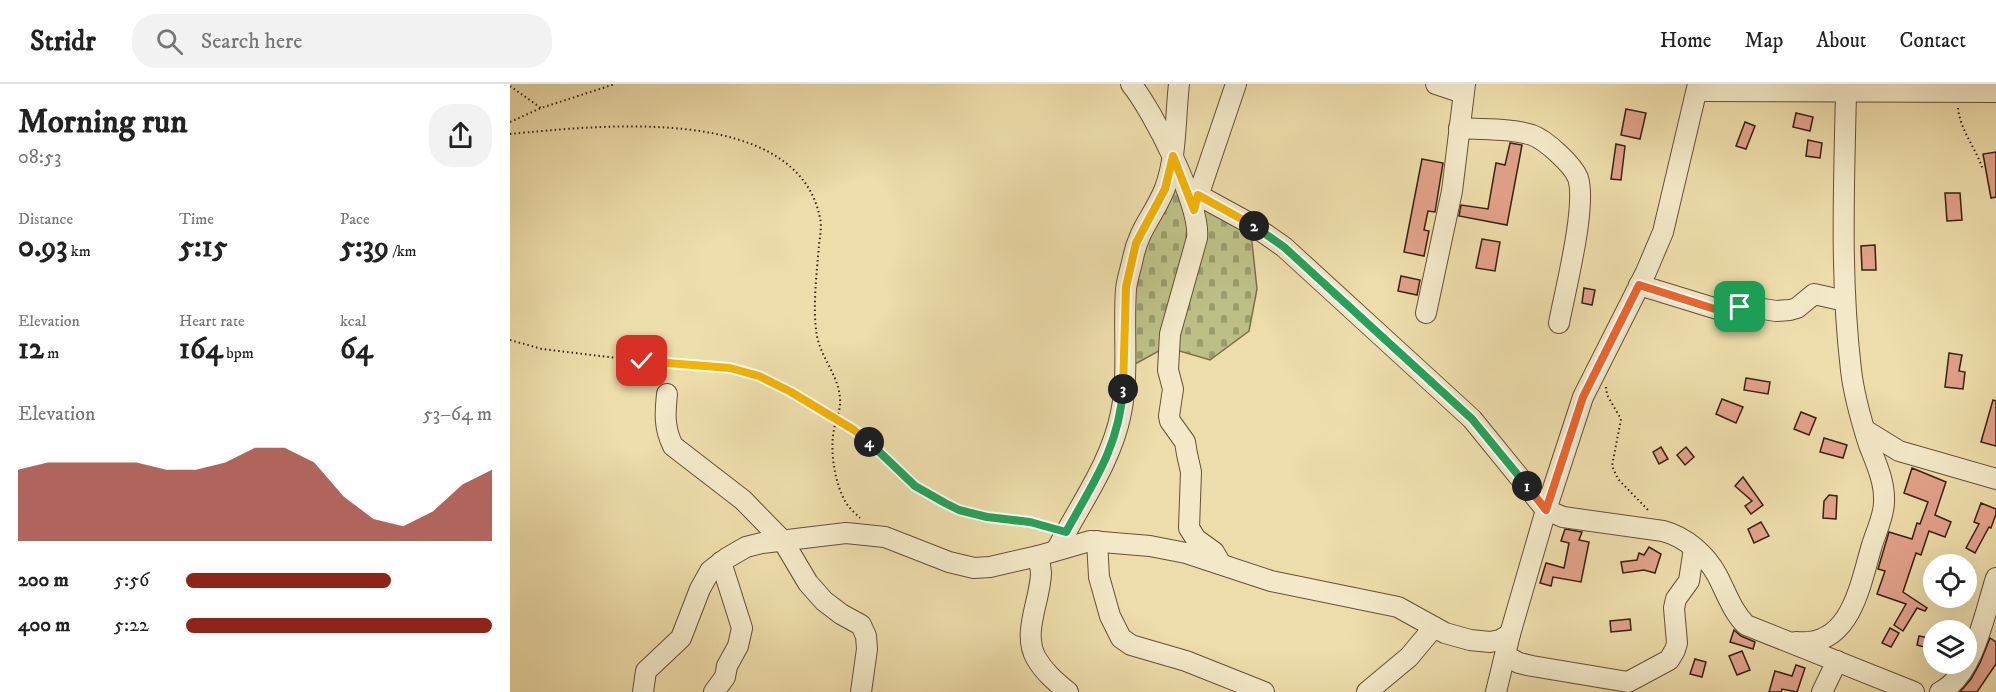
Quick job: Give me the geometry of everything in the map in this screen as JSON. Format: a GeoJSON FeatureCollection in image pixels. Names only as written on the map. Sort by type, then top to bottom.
{"type":"FeatureCollection","features":[{"type":"Feature","properties":{"kind":"street"},"geometry":{"type":"LineString","coordinates":[[1131,84],[1142,98],[1196,203],[1197,238],[1170,334],[1168,370],[1173,388],[1169,416],[1185,442],[1191,472],[1189,528],[1196,539],[1214,552],[1221,564]]}},
{"type":"Feature","properties":{"kind":"street"},"geometry":{"type":"LineString","coordinates":[[643,692],[646,671],[681,638],[700,589],[710,572],[721,562],[746,547],[762,543],[862,533],[885,537],[949,562],[974,568],[990,567],[1038,556],[1062,541],[1106,460],[1117,432],[1122,410],[1126,287],[1136,243],[1165,189],[1173,156],[1179,84]]}},
{"type":"Feature","properties":{"kind":"street"},"geometry":{"type":"LineString","coordinates":[[1196,203],[1236,84]]}},
{"type":"Feature","properties":{"kind":"street"},"geometry":{"type":"LineString","coordinates":[[1426,313],[1452,190],[1464,88],[1436,84]]}},
{"type":"Feature","properties":{"kind":"street"},"geometry":{"type":"LineString","coordinates":[[1496,692],[1510,634],[1546,510],[1583,397],[1663,232],[1698,87],[1846,92],[1996,92]]}},
{"type":"Feature","properties":{"kind":"street"},"geometry":{"type":"LineString","coordinates":[[1785,641],[1813,643],[1823,640],[1838,628],[1854,604],[1884,505],[1883,486],[1856,403],[1851,370],[1842,265],[1846,92]]}},
{"type":"Feature","properties":{"kind":"street"},"geometry":{"type":"LineString","coordinates":[[1459,128],[1533,135],[1548,144],[1575,173],[1579,184],[1579,212],[1559,323]]}},
{"type":"Feature","properties":{"kind":"street"},"geometry":{"type":"LineString","coordinates":[[1196,203],[1251,224],[1284,247],[1472,419],[1546,510],[1563,517],[1663,531],[1677,536],[1694,548],[1711,565],[1741,620],[1758,631],[1914,692]]}},
{"type":"Feature","properties":{"kind":"street"},"geometry":{"type":"LineString","coordinates":[[1639,285],[1727,312],[1744,306],[1776,311],[1790,310],[1797,308],[1814,294],[1845,301]]}},
{"type":"Feature","properties":{"kind":"street"},"geometry":{"type":"LineString","coordinates":[[667,394],[664,420],[673,447],[743,501],[783,541],[808,583],[824,601],[841,615],[861,625],[866,636],[867,649],[861,692]]}},
{"type":"Feature","properties":{"kind":"street"},"geometry":{"type":"LineString","coordinates":[[1865,430],[1899,451],[1996,479]]}},
{"type":"Feature","properties":{"kind":"street"},"geometry":{"type":"LineString","coordinates":[[1062,541],[1097,541],[1150,546],[1186,553],[1271,580],[1398,607],[1445,633],[1481,642],[1500,640],[1510,634]]}},
{"type":"Feature","properties":{"kind":"street"},"geometry":{"type":"LineString","coordinates":[[1097,541],[1099,577],[1110,616],[1121,638],[1131,645],[1186,661],[1264,692]]}},
{"type":"Feature","properties":{"kind":"street"},"geometry":{"type":"LineString","coordinates":[[1506,656],[1519,663],[1637,687],[1669,660],[1675,650],[1677,643],[1674,608],[1676,600],[1689,581],[1694,548]]}},
{"type":"Feature","properties":{"kind":"street"},"geometry":{"type":"LineString","coordinates":[[1038,556],[1041,572],[1031,644],[1035,656],[1048,675],[1068,692]]}},
{"type":"Feature","properties":{"kind":"street"},"geometry":{"type":"LineString","coordinates":[[714,692],[725,677],[727,666],[738,646],[742,628],[721,562]]}},
{"type":"Feature","properties":{"kind":"street"},"geometry":{"type":"LineString","coordinates":[[1940,692],[1950,687],[1961,675],[1974,645],[1996,578]]}},
{"type":"Feature","properties":{"kind":"street"},"geometry":{"type":"LineString","coordinates":[[1367,692],[1409,657],[1434,627]]}},
{"type":"Feature","properties":{"kind":"street"},"geometry":{"type":"LineString","coordinates":[[1822,692],[1837,661]]}},
{"type":"Feature","properties":{"kind":"path"},"geometry":{"type":"LineString","coordinates":[[510,122],[541,108],[615,84]]}},
{"type":"Feature","properties":{"kind":"path"},"geometry":{"type":"LineString","coordinates":[[510,86],[541,108]]}},
{"type":"Feature","properties":{"kind":"path"},"geometry":{"type":"LineString","coordinates":[[1957,93],[1959,119],[1977,153],[1983,170]]}},
{"type":"Feature","properties":{"kind":"path"},"geometry":{"type":"LineString","coordinates":[[510,134],[584,126],[663,127],[709,132],[740,140],[777,157],[802,178],[811,190],[821,220],[816,335],[839,389],[841,402],[833,444],[837,476],[845,501],[864,524]]}},
{"type":"Feature","properties":{"kind":"path"},"geometry":{"type":"LineString","coordinates":[[510,340],[542,349],[642,361],[730,368],[759,376],[791,392],[874,445],[915,486],[945,503],[959,510],[987,517],[1030,522],[1062,541]]}},
{"type":"Feature","properties":{"kind":"path"},"geometry":{"type":"LineString","coordinates":[[1606,386],[1608,395],[1621,419],[1612,466],[1618,479],[1652,514]]}},
{"type":"Feature","properties":{"kind":"green space"},"geometry":{"type":"Polygon","coordinates":[[[1171,182],[1250,224],[1257,289],[1249,331],[1210,360],[1166,347],[1135,364],[1120,298],[1134,225],[1159,185],[1171,182]]]}},
{"type":"Feature","properties":{"kind":"building"},"geometry":{"type":"Polygon","coordinates":[[[1626,109],[1646,113],[1640,139],[1621,135],[1626,109]]]}},
{"type":"Feature","properties":{"kind":"building"},"geometry":{"type":"Polygon","coordinates":[[[1796,113],[1813,117],[1810,131],[1793,127],[1796,113]]]}},
{"type":"Feature","properties":{"kind":"building"},"geometry":{"type":"Polygon","coordinates":[[[1745,122],[1755,126],[1746,149],[1736,146],[1745,122]]]}},
{"type":"Feature","properties":{"kind":"building"},"geometry":{"type":"Polygon","coordinates":[[[1808,140],[1822,143],[1820,158],[1806,156],[1808,140]]]}},
{"type":"Feature","properties":{"kind":"building"},"geometry":{"type":"Polygon","coordinates":[[[1510,143],[1522,145],[1507,225],[1459,216],[1461,205],[1488,209],[1496,163],[1505,165],[1510,143]]]}},
{"type":"Feature","properties":{"kind":"building"},"geometry":{"type":"Polygon","coordinates":[[[1616,144],[1625,146],[1621,180],[1611,179],[1616,144]]]}},
{"type":"Feature","properties":{"kind":"building"},"geometry":{"type":"Polygon","coordinates":[[[1996,152],[1996,197],[1991,198],[1983,154],[1996,152]]]}},
{"type":"Feature","properties":{"kind":"building"},"geometry":{"type":"Polygon","coordinates":[[[1422,159],[1443,163],[1435,212],[1428,211],[1424,230],[1429,231],[1424,256],[1404,252],[1422,159]]]}},
{"type":"Feature","properties":{"kind":"building"},"geometry":{"type":"Polygon","coordinates":[[[1945,193],[1960,193],[1962,220],[1947,221],[1945,193]]]}},
{"type":"Feature","properties":{"kind":"building"},"geometry":{"type":"Polygon","coordinates":[[[1482,239],[1500,242],[1495,271],[1476,268],[1482,239]]]}},
{"type":"Feature","properties":{"kind":"building"},"geometry":{"type":"Polygon","coordinates":[[[1875,245],[1876,270],[1862,270],[1861,246],[1875,245]]]}},
{"type":"Feature","properties":{"kind":"building"},"geometry":{"type":"Polygon","coordinates":[[[1401,276],[1420,280],[1417,295],[1398,291],[1401,276]]]}},
{"type":"Feature","properties":{"kind":"building"},"geometry":{"type":"Polygon","coordinates":[[[1584,288],[1595,290],[1592,305],[1582,303],[1584,288]]]}},
{"type":"Feature","properties":{"kind":"building"},"geometry":{"type":"Polygon","coordinates":[[[1949,353],[1962,355],[1959,371],[1965,372],[1963,389],[1945,387],[1949,353]]]}},
{"type":"Feature","properties":{"kind":"building"},"geometry":{"type":"Polygon","coordinates":[[[1746,378],[1770,382],[1768,394],[1744,390],[1746,378]]]}},
{"type":"Feature","properties":{"kind":"building"},"geometry":{"type":"Polygon","coordinates":[[[1722,399],[1743,407],[1736,423],[1716,414],[1722,399]]]}},
{"type":"Feature","properties":{"kind":"building"},"geometry":{"type":"Polygon","coordinates":[[[1993,400],[1996,401],[1996,446],[1981,442],[1993,400]]]}},
{"type":"Feature","properties":{"kind":"building"},"geometry":{"type":"Polygon","coordinates":[[[1801,412],[1816,418],[1809,435],[1794,429],[1801,412]]]}},
{"type":"Feature","properties":{"kind":"building"},"geometry":{"type":"Polygon","coordinates":[[[1824,438],[1847,445],[1843,458],[1820,452],[1824,438]]]}},
{"type":"Feature","properties":{"kind":"building"},"geometry":{"type":"Polygon","coordinates":[[[1661,447],[1668,459],[1659,464],[1653,452],[1661,447]]]}},
{"type":"Feature","properties":{"kind":"building"},"geometry":{"type":"Polygon","coordinates":[[[1686,447],[1694,457],[1685,465],[1677,455],[1686,447]]]}},
{"type":"Feature","properties":{"kind":"building"},"geometry":{"type":"Polygon","coordinates":[[[1912,468],[1946,482],[1935,515],[1951,522],[1945,537],[1929,531],[1921,555],[1916,553],[1903,592],[1923,605],[1923,608],[1927,608],[1925,611],[1917,608],[1903,631],[1894,625],[1906,604],[1877,594],[1885,571],[1878,569],[1889,532],[1912,539],[1928,502],[1904,493],[1912,468]]]}},
{"type":"Feature","properties":{"kind":"building"},"geometry":{"type":"Polygon","coordinates":[[[1743,477],[1763,505],[1751,514],[1745,506],[1752,501],[1735,486],[1743,477]]]}},
{"type":"Feature","properties":{"kind":"building"},"geometry":{"type":"Polygon","coordinates":[[[1829,495],[1837,496],[1836,519],[1823,518],[1824,501],[1829,495]]]}},
{"type":"Feature","properties":{"kind":"building"},"geometry":{"type":"Polygon","coordinates":[[[1981,503],[1996,509],[1996,514],[1991,528],[1989,527],[1975,553],[1966,548],[1979,524],[1974,522],[1981,503]]]}},
{"type":"Feature","properties":{"kind":"building"},"geometry":{"type":"Polygon","coordinates":[[[1761,522],[1769,536],[1754,543],[1748,529],[1761,522]]]}},
{"type":"Feature","properties":{"kind":"building"},"geometry":{"type":"Polygon","coordinates":[[[1565,529],[1582,532],[1579,540],[1589,542],[1581,582],[1553,577],[1551,586],[1540,583],[1546,563],[1564,568],[1569,543],[1561,541],[1565,529]]]}},
{"type":"Feature","properties":{"kind":"building"},"geometry":{"type":"Polygon","coordinates":[[[1649,547],[1661,554],[1655,573],[1644,570],[1623,573],[1621,562],[1637,560],[1639,553],[1644,555],[1649,547]]]}},
{"type":"Feature","properties":{"kind":"building"},"geometry":{"type":"Polygon","coordinates":[[[1630,619],[1631,630],[1611,632],[1610,621],[1630,619]]]}},
{"type":"Feature","properties":{"kind":"building"},"geometry":{"type":"Polygon","coordinates":[[[1890,628],[1899,633],[1891,647],[1882,643],[1890,628]]]}},
{"type":"Feature","properties":{"kind":"building"},"geometry":{"type":"Polygon","coordinates":[[[1734,630],[1755,642],[1753,649],[1730,642],[1734,630]]]}},
{"type":"Feature","properties":{"kind":"building"},"geometry":{"type":"Polygon","coordinates":[[[1919,636],[1923,637],[1923,647],[1917,645],[1919,636]]]}},
{"type":"Feature","properties":{"kind":"building"},"geometry":{"type":"Polygon","coordinates":[[[1990,638],[1996,642],[1996,664],[1977,692],[1960,692],[1974,674],[1977,674],[1990,638]]]}},
{"type":"Feature","properties":{"kind":"building"},"geometry":{"type":"Polygon","coordinates":[[[1742,651],[1750,670],[1737,675],[1729,656],[1742,651]]]}},
{"type":"Feature","properties":{"kind":"building"},"geometry":{"type":"Polygon","coordinates":[[[1695,659],[1706,662],[1702,677],[1690,674],[1695,659]]]}},
{"type":"Feature","properties":{"kind":"building"},"geometry":{"type":"Polygon","coordinates":[[[1796,665],[1805,668],[1797,692],[1782,689],[1781,692],[1769,692],[1775,671],[1792,676],[1796,665]]]}},
{"type":"Feature","properties":{"kind":"route"},"geometry":{"type":"LineString","coordinates":[[642,361],[730,368],[759,376],[791,392],[854,430],[874,445],[915,486],[945,503],[959,510],[987,517],[1046,525],[1066,532],[1098,476],[1117,432],[1122,410],[1126,287],[1136,243],[1165,189],[1173,156],[1194,210],[1198,195],[1251,224],[1284,247],[1472,419],[1546,510],[1583,397],[1639,285],[1721,311],[1727,312],[1740,307]]}}]}
